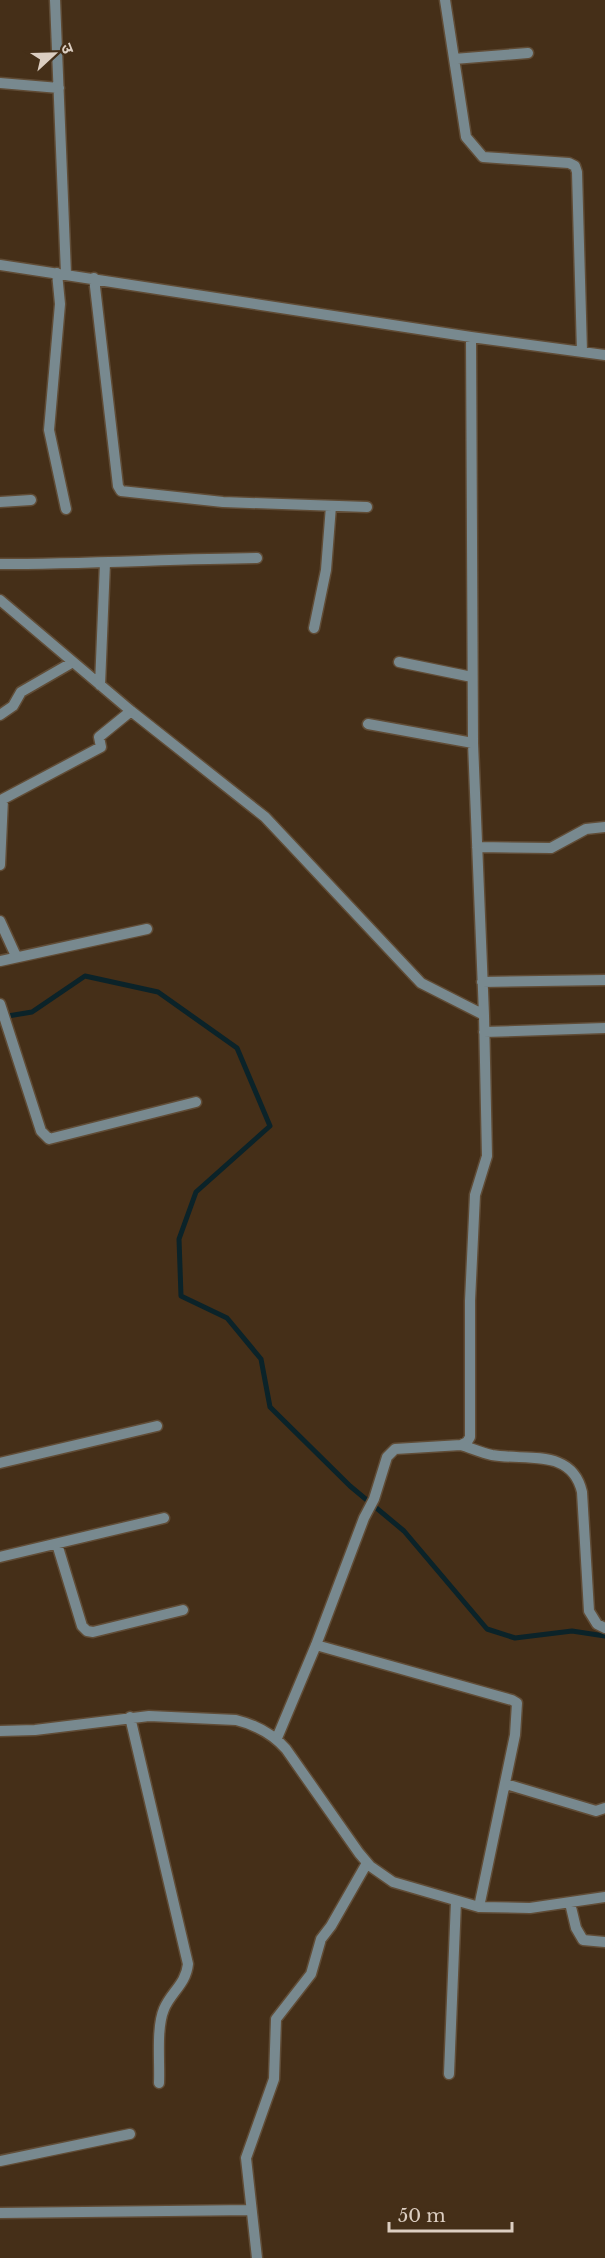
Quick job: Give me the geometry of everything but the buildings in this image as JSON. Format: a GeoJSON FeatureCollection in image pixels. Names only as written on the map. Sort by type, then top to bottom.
{"type":"FeatureCollection","features":[{"type":"Feature","properties":{"kind":"street"},"geometry":{"type":"LineString","coordinates":[[56,0],[62,273],[49,430],[66,509]]}},
{"type":"Feature","properties":{"kind":"street"},"geometry":{"type":"LineString","coordinates":[[445,0],[466,137],[483,157],[569,163],[575,166],[582,352]]}},
{"type":"Feature","properties":{"kind":"street"},"geometry":{"type":"LineString","coordinates":[[454,59],[528,52]]}},
{"type":"Feature","properties":{"kind":"street"},"geometry":{"type":"LineString","coordinates":[[0,83],[59,88]]}},
{"type":"Feature","properties":{"kind":"street"},"geometry":{"type":"LineString","coordinates":[[0,265],[471,337],[605,355]]}},
{"type":"Feature","properties":{"kind":"street"},"geometry":{"type":"LineString","coordinates":[[94,278],[118,486],[121,491],[224,502],[367,507]]}},
{"type":"Feature","properties":{"kind":"street"},"geometry":{"type":"LineString","coordinates":[[461,1445],[470,1437],[470,1301],[475,1195],[486,1156],[484,1015],[472,743],[471,337]]}},
{"type":"Feature","properties":{"kind":"street"},"geometry":{"type":"LineString","coordinates":[[0,502],[31,500]]}},
{"type":"Feature","properties":{"kind":"street"},"geometry":{"type":"LineString","coordinates":[[314,628],[326,570],[331,506]]}},
{"type":"Feature","properties":{"kind":"street"},"geometry":{"type":"LineString","coordinates":[[0,564],[257,558]]}},
{"type":"Feature","properties":{"kind":"street"},"geometry":{"type":"LineString","coordinates":[[100,685],[105,563]]}},
{"type":"Feature","properties":{"kind":"street"},"geometry":{"type":"LineString","coordinates":[[0,600],[131,711],[265,817],[421,983],[484,1015]]}},
{"type":"Feature","properties":{"kind":"street"},"geometry":{"type":"LineString","coordinates":[[0,715],[13,706],[21,692],[73,662]]}},
{"type":"Feature","properties":{"kind":"street"},"geometry":{"type":"LineString","coordinates":[[399,662],[472,676]]}},
{"type":"Feature","properties":{"kind":"street"},"geometry":{"type":"LineString","coordinates":[[0,865],[3,799],[100,747],[99,736],[131,711]]}},
{"type":"Feature","properties":{"kind":"street"},"geometry":{"type":"LineString","coordinates":[[368,724],[472,743]]}},
{"type":"Feature","properties":{"kind":"street"},"geometry":{"type":"LineString","coordinates":[[477,847],[550,848],[586,829],[605,826]]}},
{"type":"Feature","properties":{"kind":"street"},"geometry":{"type":"LineString","coordinates":[[0,921],[16,956]]}},
{"type":"Feature","properties":{"kind":"street"},"geometry":{"type":"LineString","coordinates":[[0,961],[147,929]]}},
{"type":"Feature","properties":{"kind":"street"},"geometry":{"type":"LineString","coordinates":[[482,982],[605,980]]}},
{"type":"Feature","properties":{"kind":"street"},"geometry":{"type":"LineString","coordinates":[[1,1007],[41,1131],[50,1139],[196,1102]]}},
{"type":"Feature","properties":{"kind":"street"},"geometry":{"type":"LineString","coordinates":[[484,1032],[605,1028]]}},
{"type":"Feature","properties":{"kind":"street"},"geometry":{"type":"LineString","coordinates":[[0,1463],[157,1426]]}},
{"type":"Feature","properties":{"kind":"street"},"geometry":{"type":"LineString","coordinates":[[277,1738],[316,1645],[364,1518],[374,1499],[387,1457],[395,1449],[461,1445],[491,1455],[555,1461],[573,1470],[580,1480],[582,1492],[589,1611],[597,1624],[605,1628]]}},
{"type":"Feature","properties":{"kind":"street"},"geometry":{"type":"LineString","coordinates":[[0,1557],[164,1518]]}},
{"type":"Feature","properties":{"kind":"street"},"geometry":{"type":"LineString","coordinates":[[57,1544],[82,1626],[87,1630],[93,1632],[183,1610]]}},
{"type":"Feature","properties":{"kind":"street"},"geometry":{"type":"LineString","coordinates":[[316,1645],[513,1700],[516,1703],[518,1708],[506,1784],[479,1907]]}},
{"type":"Feature","properties":{"kind":"street"},"geometry":{"type":"LineString","coordinates":[[0,1731],[35,1730],[149,1716],[236,1720],[261,1728],[277,1738],[367,1863],[380,1875],[393,1882],[479,1907],[530,1908],[605,1898]]}},
{"type":"Feature","properties":{"kind":"street"},"geometry":{"type":"LineString","coordinates":[[130,1717],[188,1965],[184,1982],[167,2003],[162,2018],[159,2083]]}},
{"type":"Feature","properties":{"kind":"street"},"geometry":{"type":"LineString","coordinates":[[506,1784],[596,1811],[605,1808]]}},
{"type":"Feature","properties":{"kind":"street"},"geometry":{"type":"LineString","coordinates":[[257,2258],[246,2158],[274,2079],[276,2019],[310,1974],[321,1939],[331,1926],[367,1863]]}},
{"type":"Feature","properties":{"kind":"street"},"geometry":{"type":"LineString","coordinates":[[449,2074],[456,1900]]}},
{"type":"Feature","properties":{"kind":"street"},"geometry":{"type":"LineString","coordinates":[[570,1903],[579,1935],[583,1940],[605,1942]]}},
{"type":"Feature","properties":{"kind":"street"},"geometry":{"type":"LineString","coordinates":[[0,2161],[130,2134]]}},
{"type":"Feature","properties":{"kind":"street"},"geometry":{"type":"LineString","coordinates":[[0,2213],[251,2210]]}},
{"type":"Feature","properties":{"kind":"waterway"},"geometry":{"type":"LineString","coordinates":[[2,1017],[32,1012],[85,976],[158,992],[237,1048],[270,1126],[196,1192],[179,1239],[181,1296],[227,1318],[261,1359],[270,1407],[350,1486],[404,1531],[487,1629],[515,1638],[572,1631],[605,1636]]}}]}
